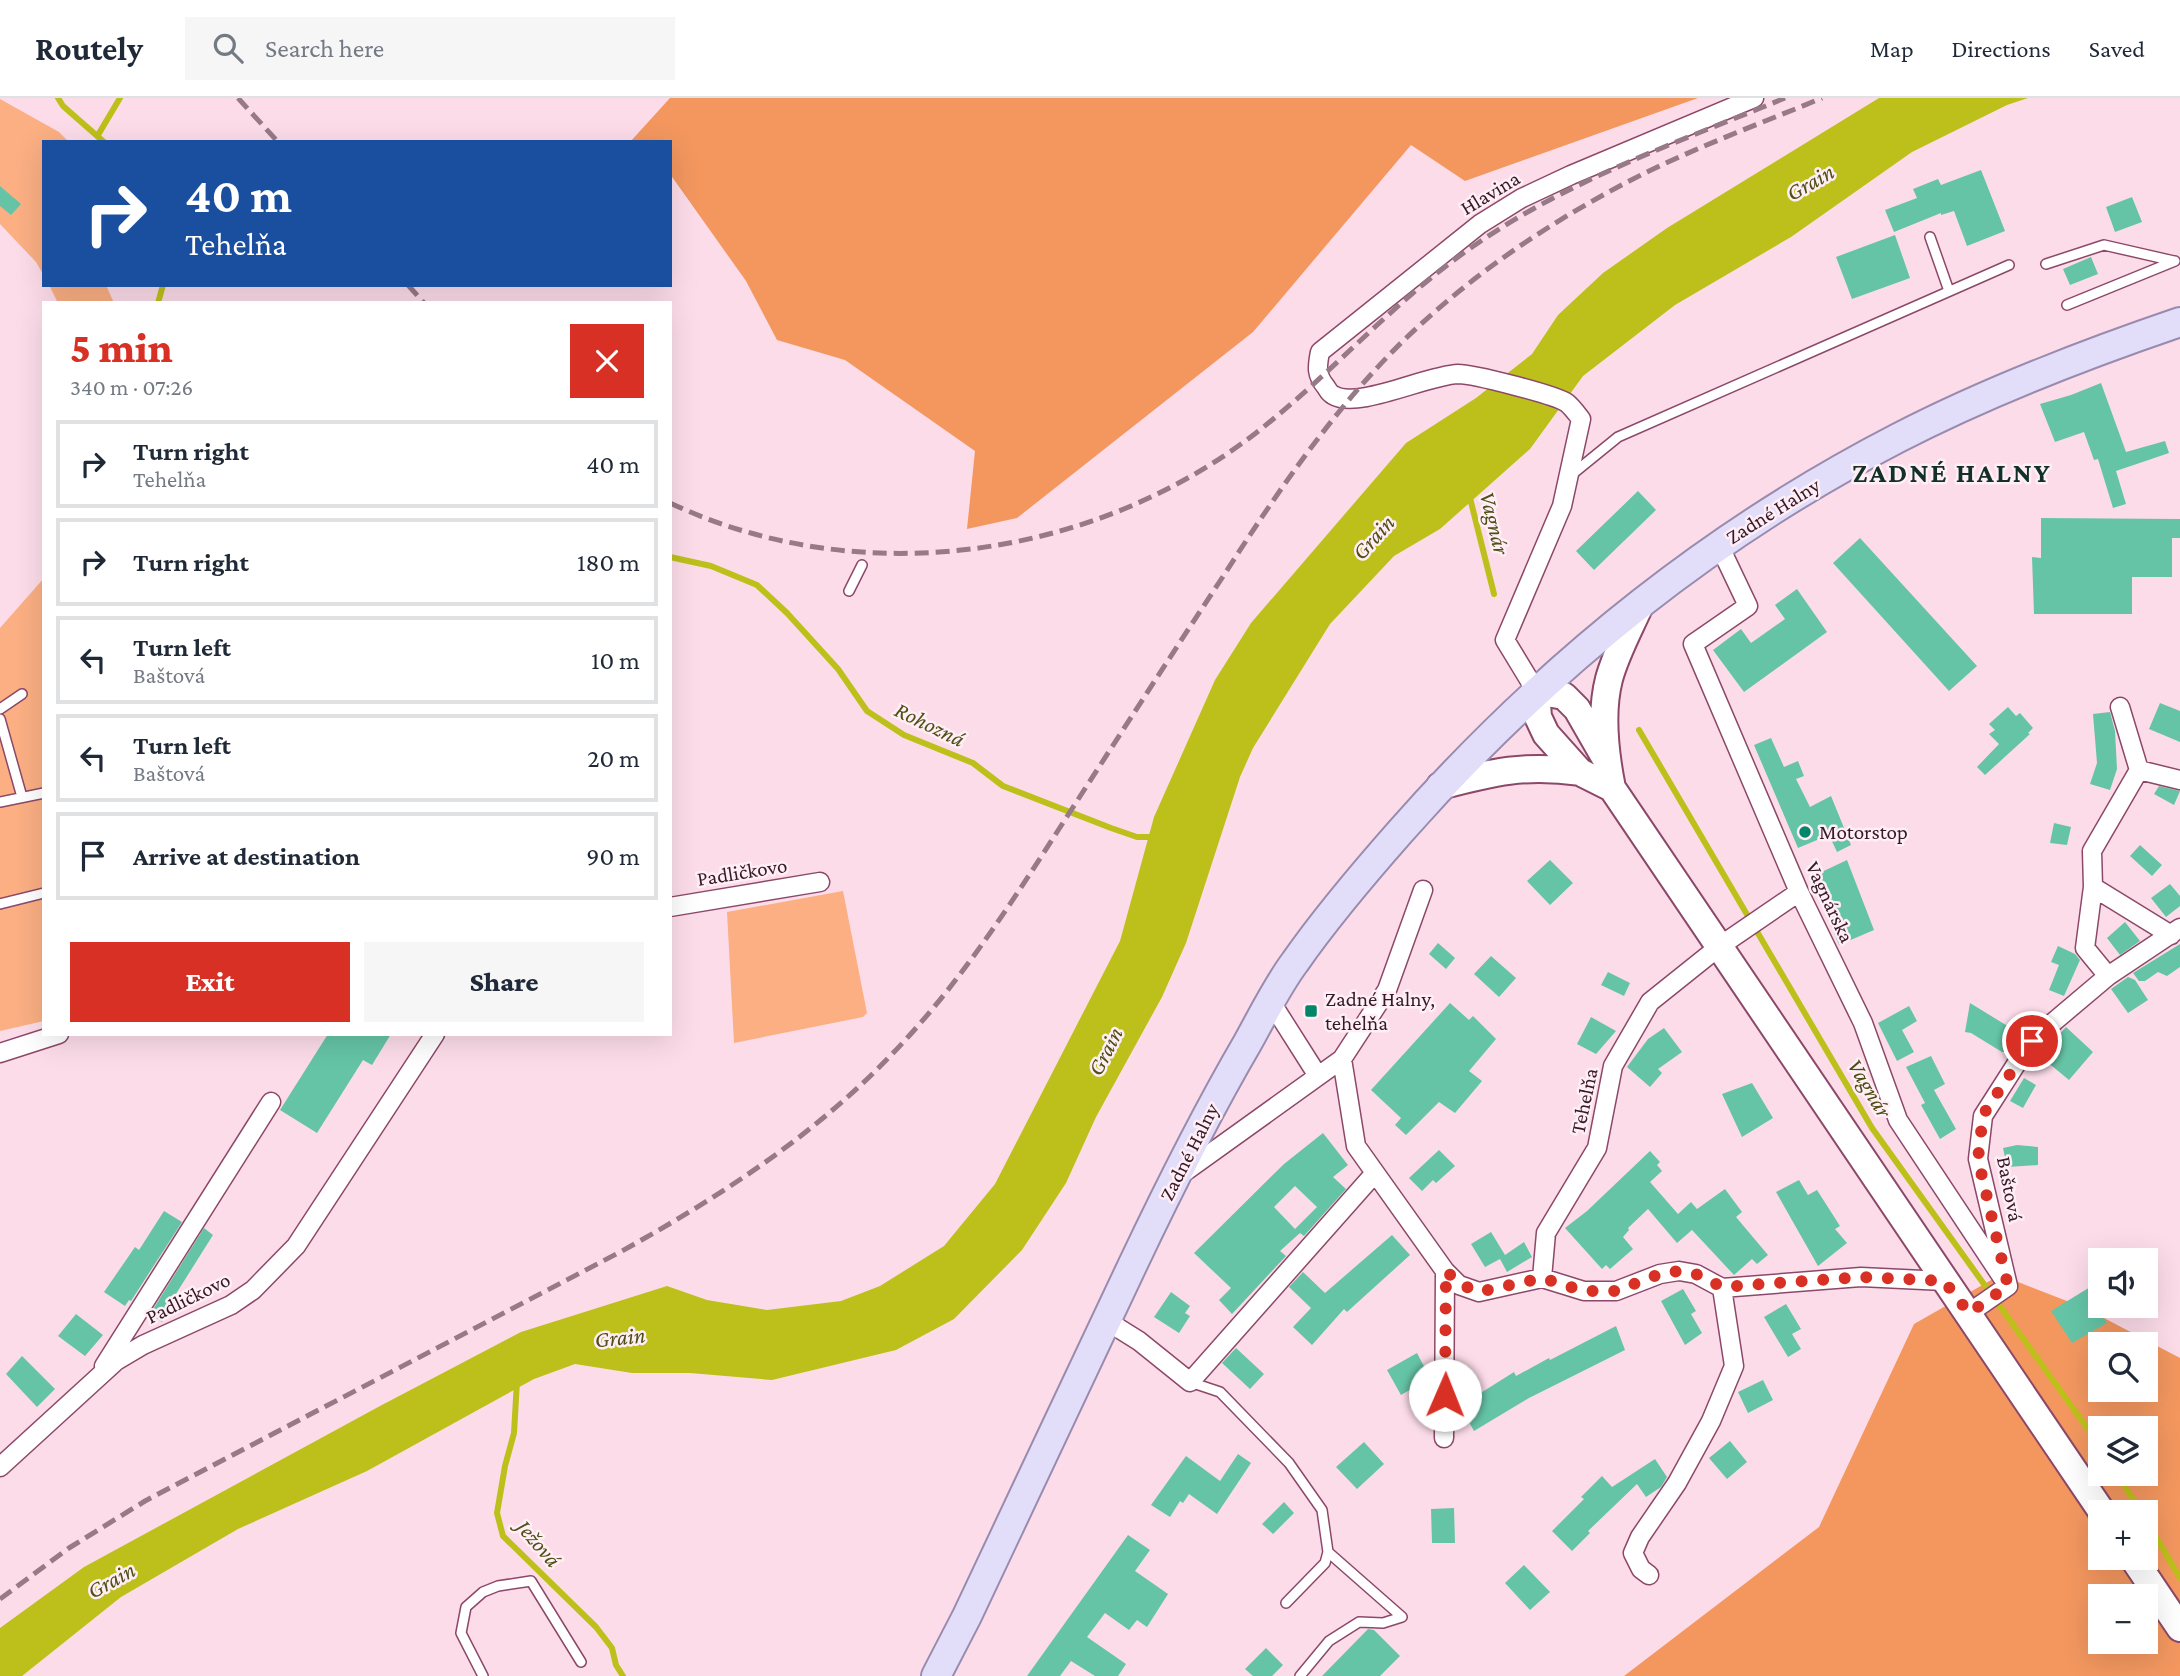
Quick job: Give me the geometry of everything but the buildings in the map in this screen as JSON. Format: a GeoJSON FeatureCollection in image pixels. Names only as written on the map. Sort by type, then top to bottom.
{"type":"FeatureCollection","features":[{"type":"Feature","properties":{"kind":"main road","name":"Zadné Halny"},"geometry":{"type":"LineString","coordinates":[[936,1676],[1214,1101],[1294,963],[1344,897],[1440,786],[1536,691],[1641,603],[1719,545],[1817,482],[1899,437],[2032,375],[2180,322]]}},
{"type":"Feature","properties":{"kind":"street","name":"Hlavina"},"geometry":{"type":"LineString","coordinates":[[1568,477],[1581,419],[1565,402],[1494,380],[1459,374],[1349,399],[1332,395],[1319,379],[1317,367],[1320,352],[1480,224],[1522,198],[1571,174],[1754,98]]}},
{"type":"Feature","properties":{"kind":"street"},"geometry":{"type":"LineString","coordinates":[[1568,477],[1562,506],[1505,640],[1536,691],[1538,717],[1546,734],[1580,772]]}},
{"type":"Feature","properties":{"kind":"street","name":"Vagnárska"},"geometry":{"type":"LineString","coordinates":[[1719,545],[1748,606],[1693,644],[1799,892],[1863,1023],[1898,1120],[1989,1299]]}},
{"type":"Feature","properties":{"kind":"street"},"geometry":{"type":"LineString","coordinates":[[1612,788],[1605,758],[1609,681],[1641,603]]}},
{"type":"Feature","properties":{"kind":"street"},"geometry":{"type":"LineString","coordinates":[[1536,691],[1564,696],[1577,709],[1605,758]]}},
{"type":"Feature","properties":{"kind":"street"},"geometry":{"type":"LineString","coordinates":[[2108,976],[2085,948],[2093,887],[2092,851],[2139,770],[2120,707]]}},
{"type":"Feature","properties":{"kind":"street"},"geometry":{"type":"LineString","coordinates":[[1440,786],[1500,771],[1551,768],[1580,772],[1612,788],[1739,934],[1944,1281]]}},
{"type":"Feature","properties":{"kind":"street"},"geometry":{"type":"LineString","coordinates":[[2139,770],[2180,780]]}},
{"type":"Feature","properties":{"kind":"street","name":"Padličkovo"},"geometry":{"type":"LineString","coordinates":[[672,907],[820,882]]}},
{"type":"Feature","properties":{"kind":"street"},"geometry":{"type":"LineString","coordinates":[[2093,887],[2175,932]]}},
{"type":"Feature","properties":{"kind":"street"},"geometry":{"type":"LineString","coordinates":[[1174,1180],[1342,1059],[1387,990],[1423,890]]}},
{"type":"Feature","properties":{"kind":"street","name":"Tehelňa"},"geometry":{"type":"LineString","coordinates":[[1542,1278],[1546,1233],[1597,1149],[1613,1066],[1650,1002],[1799,892]]}},
{"type":"Feature","properties":{"kind":"street","name":"Baštová"},"geometry":{"type":"LineString","coordinates":[[1989,1299],[1978,1159],[1983,1115],[2032,1041],[2108,976],[2175,932]]}},
{"type":"Feature","properties":{"kind":"street"},"geometry":{"type":"LineString","coordinates":[[1271,1002],[1318,1076]]}},
{"type":"Feature","properties":{"kind":"street"},"geometry":{"type":"LineString","coordinates":[[0,1053],[53,1036]]}},
{"type":"Feature","properties":{"kind":"street","name":"Padličkovo"},"geometry":{"type":"LineString","coordinates":[[0,1467],[116,1361],[134,1350],[231,1306],[253,1290],[296,1246],[434,1036]]}},
{"type":"Feature","properties":{"kind":"street"},"geometry":{"type":"LineString","coordinates":[[1342,1059],[1356,1146],[1446,1271],[1460,1284],[1479,1292],[1542,1278],[1584,1291],[1616,1291],[1660,1274],[1679,1271],[1696,1274],[1722,1287],[1861,1277],[1944,1281],[1989,1299],[2096,1500]]}},
{"type":"Feature","properties":{"kind":"street"},"geometry":{"type":"LineString","coordinates":[[93,1384],[271,1102]]}},
{"type":"Feature","properties":{"kind":"street"},"geometry":{"type":"LineString","coordinates":[[1107,1321],[1139,1341],[1190,1382],[1375,1173]]}},
{"type":"Feature","properties":{"kind":"street"},"geometry":{"type":"LineString","coordinates":[[1444,1438],[1446,1271]]}},
{"type":"Feature","properties":{"kind":"street"},"geometry":{"type":"LineString","coordinates":[[1649,1575],[1642,1569],[1633,1553],[1640,1537],[1677,1483],[1712,1421],[1734,1366],[1722,1287]]}},
{"type":"Feature","properties":{"kind":"street"},"geometry":{"type":"LineString","coordinates":[[2141,1570],[2180,1628]]}},
{"type":"Feature","properties":{"kind":"lane"},"geometry":{"type":"LineString","coordinates":[[1930,237],[1949,291]]}},
{"type":"Feature","properties":{"kind":"lane"},"geometry":{"type":"LineString","coordinates":[[2046,264],[2104,245],[2177,260]]}},
{"type":"Feature","properties":{"kind":"lane"},"geometry":{"type":"LineString","coordinates":[[2067,305],[2177,260]]}},
{"type":"Feature","properties":{"kind":"lane"},"geometry":{"type":"LineString","coordinates":[[1568,477],[1618,438],[2009,265]]}},
{"type":"Feature","properties":{"kind":"lane"},"geometry":{"type":"LineString","coordinates":[[849,592],[862,565]]}},
{"type":"Feature","properties":{"kind":"lane"},"geometry":{"type":"LineString","coordinates":[[0,709],[22,694]]}},
{"type":"Feature","properties":{"kind":"lane"},"geometry":{"type":"LineString","coordinates":[[0,719],[22,797]]}},
{"type":"Feature","properties":{"kind":"lane"},"geometry":{"type":"LineString","coordinates":[[0,802],[42,793]]}},
{"type":"Feature","properties":{"kind":"lane"},"geometry":{"type":"LineString","coordinates":[[0,904],[42,894]]}},
{"type":"Feature","properties":{"kind":"lane"},"geometry":{"type":"LineString","coordinates":[[1190,1382],[1220,1392],[1289,1463],[1322,1510],[1328,1552],[1325,1563],[1286,1603]]}},
{"type":"Feature","properties":{"kind":"lane"},"geometry":{"type":"LineString","coordinates":[[1300,1676],[1329,1641],[1359,1622],[1383,1623],[1402,1617],[1328,1552]]}},
{"type":"Feature","properties":{"kind":"lane"},"geometry":{"type":"LineString","coordinates":[[483,1676],[461,1633],[467,1607],[483,1592],[523,1581],[531,1581],[581,1661]]}},
{"type":"Feature","properties":{"kind":"shaded area"},"geometry":{"type":"Polygon","coordinates":[[[670,98],[1698,98],[1465,181],[1411,145],[1253,332],[1017,518],[967,529],[975,451],[845,360],[777,340],[746,281],[672,177],[672,140],[632,140],[670,98]]]}},
{"type":"Feature","properties":{"kind":"shaded area"},"geometry":{"type":"Polygon","coordinates":[[[0,99],[59,132],[67,140],[42,140],[42,272],[36,262],[0,224],[0,99]]]}},
{"type":"Feature","properties":{"kind":"shaded area"},"geometry":{"type":"Polygon","coordinates":[[[50,287],[107,287],[113,301],[57,301],[50,287]]]}},
{"type":"Feature","properties":{"kind":"shaded area"},"geometry":{"type":"Polygon","coordinates":[[[42,580],[42,1021],[0,1031],[0,628],[42,580]]]}},
{"type":"Feature","properties":{"kind":"shaded area"},"geometry":{"type":"Polygon","coordinates":[[[843,891],[867,1013],[863,1017],[734,1043],[727,912],[843,891]]]}},
{"type":"Feature","properties":{"kind":"shaded area"},"geometry":{"type":"Polygon","coordinates":[[[2000,1275],[2085,1308],[2088,1310],[2088,1318],[2104,1318],[2131,1332],[2088,1332],[2088,1402],[2158,1402],[2158,1346],[2180,1358],[2180,1676],[1624,1676],[1819,1527],[1914,1324],[2000,1275]]]}},
{"type":"Feature","properties":{"kind":"water","name":"Grain"},"geometry":{"type":"Polygon","coordinates":[[[1879,98],[2028,98],[2007,105],[1912,152],[1791,237],[1675,305],[1583,376],[1530,449],[1440,529],[1394,556],[1330,624],[1253,748],[1240,777],[1186,943],[1162,997],[1096,1117],[1066,1183],[1022,1250],[954,1319],[896,1350],[772,1380],[690,1373],[632,1373],[575,1364],[534,1379],[367,1471],[238,1529],[121,1597],[22,1676],[0,1676],[0,1628],[84,1567],[521,1332],[667,1286],[707,1300],[767,1310],[841,1301],[880,1286],[944,1246],[995,1184],[1120,941],[1154,817],[1215,680],[1251,623],[1406,443],[1476,398],[1532,354],[1558,315],[1603,273],[1667,228],[1879,98]]]}},
{"type":"Feature","properties":{"kind":"waterway","name":"Rohozná"},"geometry":{"type":"LineString","coordinates":[[58,98],[63,106],[102,140]]}},
{"type":"Feature","properties":{"kind":"waterway"},"geometry":{"type":"LineString","coordinates":[[98,135],[120,98]]}},
{"type":"Feature","properties":{"kind":"waterway","name":"Rohozná"},"geometry":{"type":"LineString","coordinates":[[159,301],[162,287]]}},
{"type":"Feature","properties":{"kind":"waterway","name":"Vagnár"},"geometry":{"type":"LineString","coordinates":[[1469,494],[1494,594]]}},
{"type":"Feature","properties":{"kind":"waterway","name":"Rohozná"},"geometry":{"type":"LineString","coordinates":[[672,557],[711,566],[757,585],[787,613],[838,669],[867,711],[904,735],[973,763],[1003,786],[1137,837],[1154,837]]}},
{"type":"Feature","properties":{"kind":"waterway","name":"Vagnár"},"geometry":{"type":"LineString","coordinates":[[1639,730],[1872,1128],[2088,1429]]}},
{"type":"Feature","properties":{"kind":"waterway","name":"Ježová"},"geometry":{"type":"LineString","coordinates":[[517,1381],[514,1433],[497,1513],[503,1536],[596,1627],[612,1648],[616,1665],[623,1676]]}},
{"type":"Feature","properties":{"kind":"waterway","name":"Vagnár"},"geometry":{"type":"LineString","coordinates":[[2125,1486],[2133,1500]]}},
{"type":"Feature","properties":{"kind":"waterway","name":"Vagnár"},"geometry":{"type":"LineString","coordinates":[[2158,1540],[2180,1578]]}},
{"type":"Feature","properties":{"kind":"railway"},"geometry":{"type":"LineString","coordinates":[[238,98],[276,140]]}},
{"type":"Feature","properties":{"kind":"railway"},"geometry":{"type":"LineString","coordinates":[[672,504],[742,530],[816,547],[892,553],[968,549],[1043,536],[1115,512],[1184,480],[1248,439],[1447,265],[1514,220],[1589,180],[1785,98]]}},
{"type":"Feature","properties":{"kind":"railway"},"geometry":{"type":"LineString","coordinates":[[0,1599],[69,1548],[145,1501],[622,1251],[738,1181],[810,1129],[877,1070],[931,1011],[973,957],[1284,485],[1352,396],[1403,341],[1486,270],[1577,210],[1663,164],[1822,98]]}},
{"type":"Feature","properties":{"kind":"railway"},"geometry":{"type":"LineString","coordinates":[[410,287],[422,301]]}},
{"type":"Feature","properties":{"kind":"place","name":"Motorstop"},"geometry":{"type":"Point","coordinates":[1805,832]}},
{"type":"Feature","properties":{"kind":"place","name":"Zadné Halny, tehelňa"},"geometry":{"type":"Point","coordinates":[1311,1011]}},
{"type":"Feature","properties":{"kind":"district","name":"ZADNÉ HALNY"},"geometry":{"type":"Point","coordinates":[1952,472]}},
{"type":"Feature","properties":{"kind":"route"},"geometry":{"type":"LineString","coordinates":[[1445,1395],[1446,1271],[1460,1284],[1479,1292],[1542,1278],[1584,1291],[1616,1291],[1660,1274],[1679,1271],[1696,1274],[1722,1287],[1861,1277],[1944,1281],[1969,1313],[2008,1286],[1978,1159],[1983,1115],[2032,1041]]}}]}
